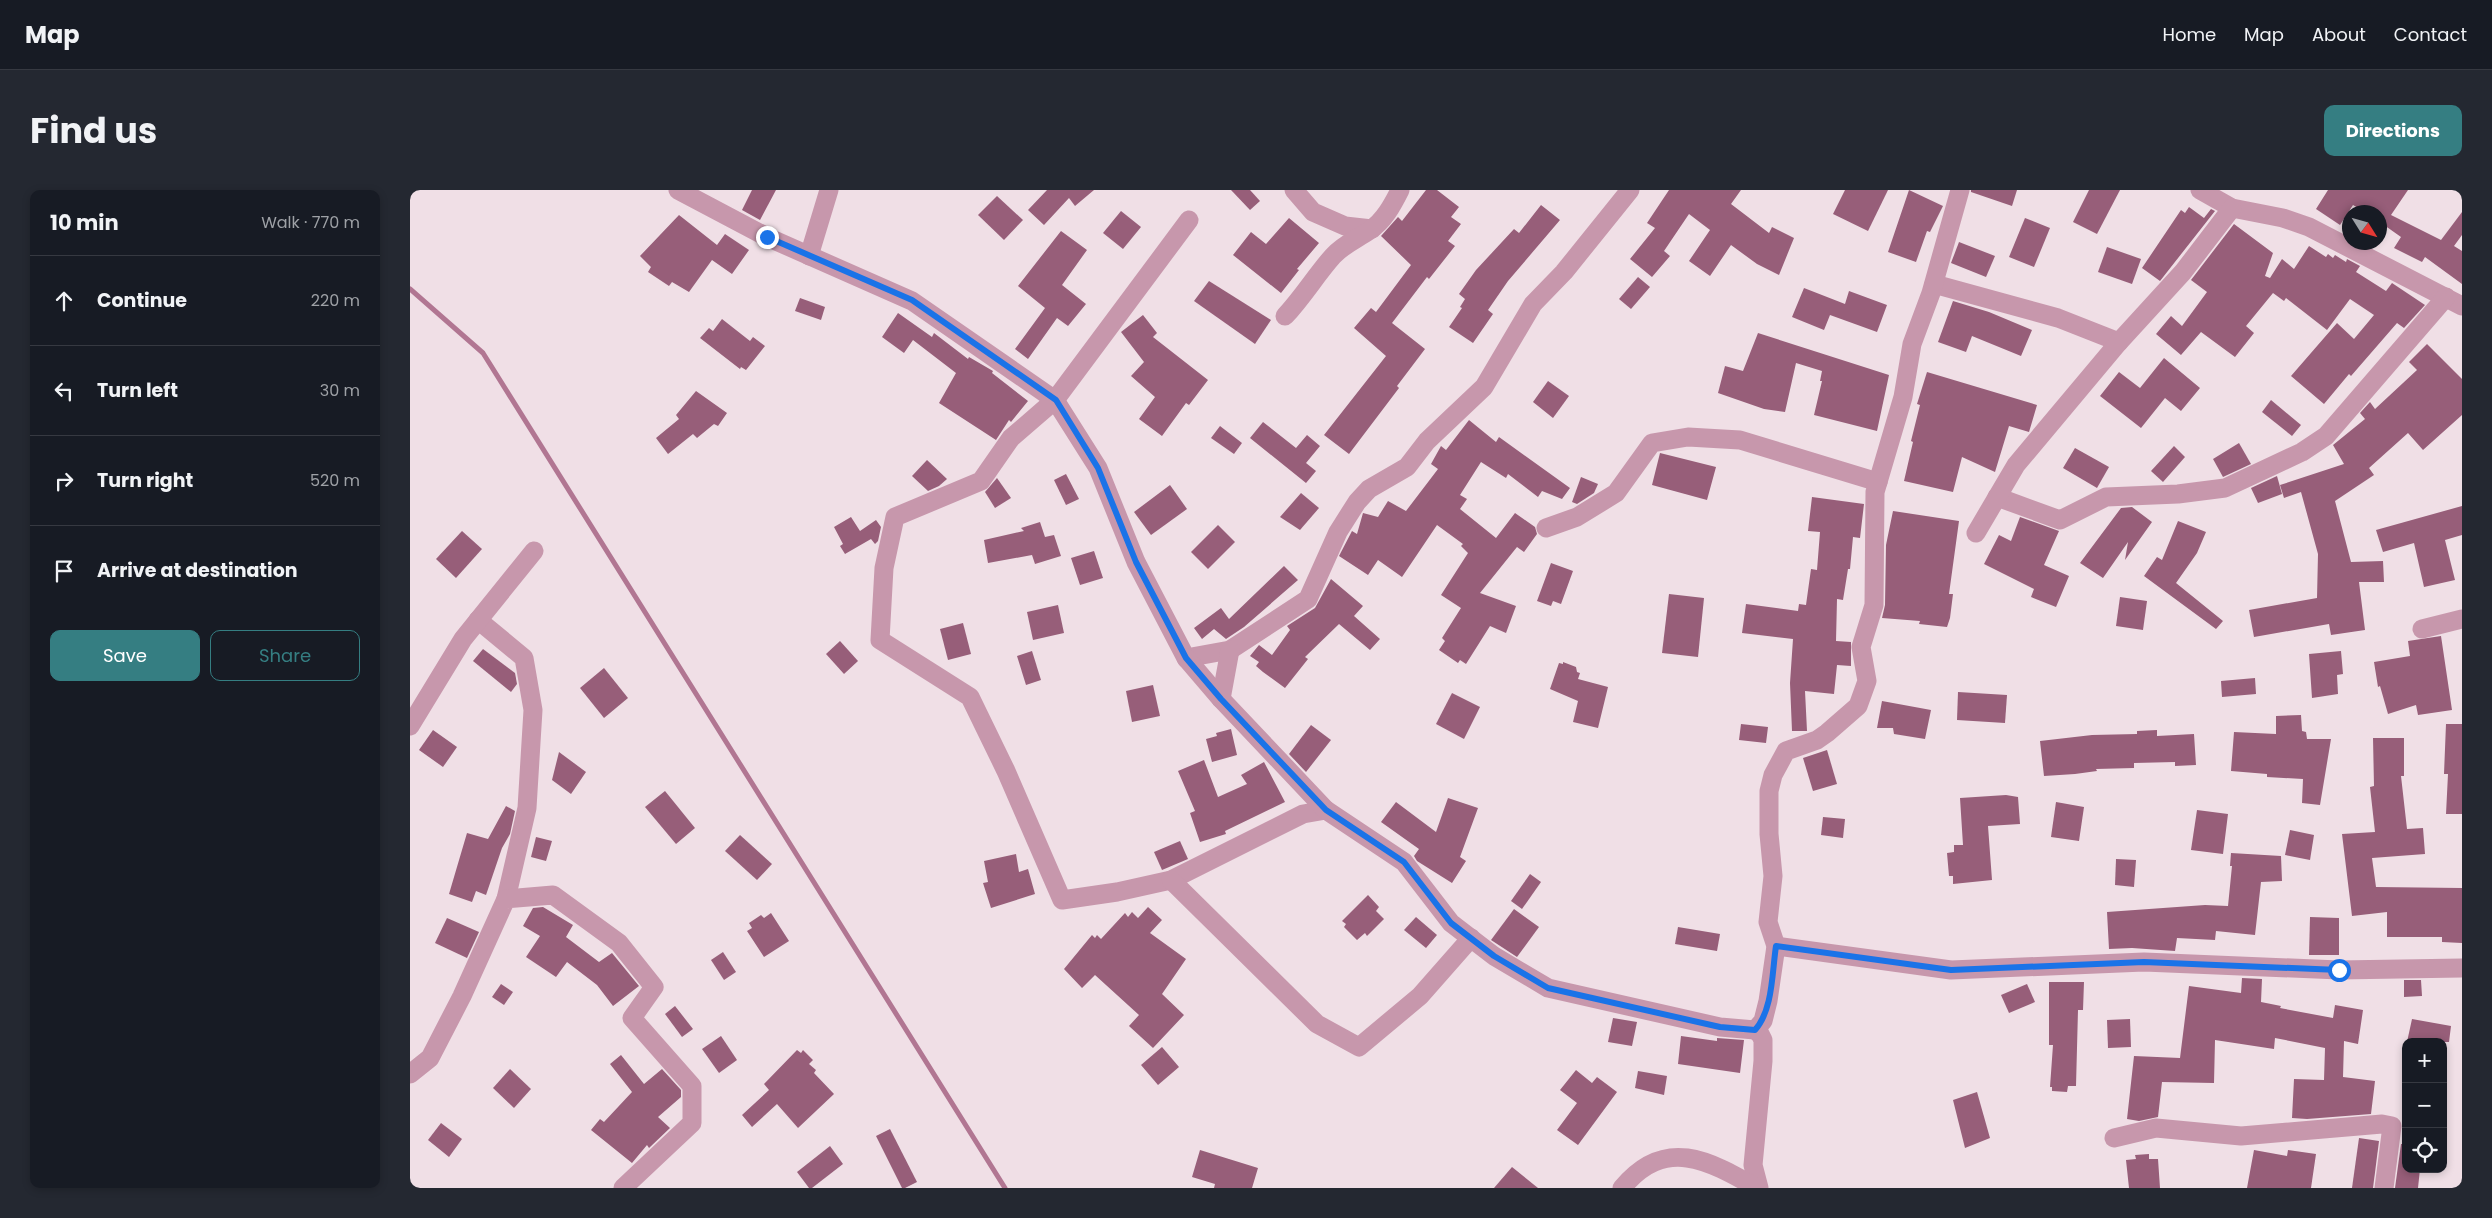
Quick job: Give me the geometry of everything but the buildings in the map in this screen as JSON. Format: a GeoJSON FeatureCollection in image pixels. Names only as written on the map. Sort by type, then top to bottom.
{"type":"FeatureCollection","features":[{"type":"Feature","properties":{"kind":"street"},"geometry":{"type":"LineString","coordinates":[[678,190],[767,237],[912,300],[1056,400],[1098,468],[1136,562],[1186,658],[1221,699],[1326,810],[1404,862],[1451,923],[1494,956],[1548,988],[1720,1027],[1755,1030],[1763,1040],[1763,1060],[1753,1165],[1758,1188]]}},
{"type":"Feature","properties":{"kind":"street"},"geometry":{"type":"LineString","coordinates":[[809,256],[829,190]]}},
{"type":"Feature","properties":{"kind":"street"},"geometry":{"type":"LineString","coordinates":[[1294,190],[1313,212],[1344,226],[1372,229]]}},
{"type":"Feature","properties":{"kind":"street"},"geometry":{"type":"LineString","coordinates":[[1286,316],[1300,301],[1333,256],[1344,245],[1372,229],[1386,213],[1400,190]]}},
{"type":"Feature","properties":{"kind":"street"},"geometry":{"type":"LineString","coordinates":[[1755,1030],[1763,1021],[1768,1001],[1776,946],[1768,922],[1773,876],[1769,834],[1769,791],[1779,760],[1786,751],[1817,740],[1827,733],[1858,706],[1868,681],[1861,647],[1874,605],[1875,492],[1903,397],[1912,344],[1934,284],[1960,190]]}},
{"type":"Feature","properties":{"kind":"street"},"geometry":{"type":"LineString","coordinates":[[1997,497],[2060,520],[2106,497],[2178,494],[2225,488],[2302,452],[2326,436],[2454,302],[2309,227],[2284,218],[2232,208],[2200,190]]}},
{"type":"Feature","properties":{"kind":"street"},"geometry":{"type":"LineString","coordinates":[[1186,658],[1230,650],[1308,598],[1338,532],[1357,502],[1369,489],[1407,468],[1432,436],[1484,386],[1533,304],[1564,272],[1625,191]]}},
{"type":"Feature","properties":{"kind":"street"},"geometry":{"type":"LineString","coordinates":[[1976,533],[2016,465],[2119,342],[2183,272],[2232,208]]}},
{"type":"Feature","properties":{"kind":"street"},"geometry":{"type":"LineString","coordinates":[[1189,220],[1097,341],[1056,400],[1011,438],[980,481],[895,517],[884,568],[880,640],[970,697],[1006,771],[1062,900],[1117,892],[1171,880],[1303,814],[1326,810]]}},
{"type":"Feature","properties":{"kind":"street"},"geometry":{"type":"LineString","coordinates":[[1934,284],[1971,292],[2058,318],[2119,342]]}},
{"type":"Feature","properties":{"kind":"street"},"geometry":{"type":"LineString","coordinates":[[1546,528],[1577,517],[1616,493],[1652,444],[1688,437],[1740,440],[1878,482]]}},
{"type":"Feature","properties":{"kind":"street"},"geometry":{"type":"LineString","coordinates":[[410,726],[463,640],[534,551]]}},
{"type":"Feature","properties":{"kind":"street"},"geometry":{"type":"LineString","coordinates":[[2422,629],[2462,619]]}},
{"type":"Feature","properties":{"kind":"street"},"geometry":{"type":"LineString","coordinates":[[410,1074],[430,1058],[462,996],[506,899],[527,808],[533,710],[524,658],[478,620]]}},
{"type":"Feature","properties":{"kind":"street"},"geometry":{"type":"LineString","coordinates":[[1221,699],[1230,650]]}},
{"type":"Feature","properties":{"kind":"street"},"geometry":{"type":"LineString","coordinates":[[1171,880],[1317,1024],[1359,1047],[1420,996],[1471,938]]}},
{"type":"Feature","properties":{"kind":"street"},"geometry":{"type":"LineString","coordinates":[[506,899],[553,896],[619,943],[654,988],[632,1018],[692,1086],[692,1123],[623,1188]]}},
{"type":"Feature","properties":{"kind":"street"},"geometry":{"type":"LineString","coordinates":[[1776,946],[1951,970],[2144,962],[2339,970],[2462,968]]}},
{"type":"Feature","properties":{"kind":"street"},"geometry":{"type":"LineString","coordinates":[[2114,1138],[2156,1128],[2241,1136],[2382,1124],[2392,1126],[2384,1188]]}},
{"type":"Feature","properties":{"kind":"street"},"geometry":{"type":"LineString","coordinates":[[1622,1188],[1641,1167],[1656,1160],[1680,1155],[1721,1168],[1758,1188]]}},
{"type":"Feature","properties":{"kind":"waterway"},"geometry":{"type":"LineString","coordinates":[[410,289],[483,353],[1005,1188]]}},
{"type":"Feature","properties":{"kind":"route"},"geometry":{"type":"LineString","coordinates":[[767,237],[912,300],[1056,400],[1098,468],[1136,562],[1186,658],[1221,699],[1326,810],[1404,862],[1451,923],[1494,956],[1548,988],[1720,1027],[1755,1030],[1763,1021],[1768,1001],[1776,946],[1951,970],[2144,962],[2339,970]]}}]}
